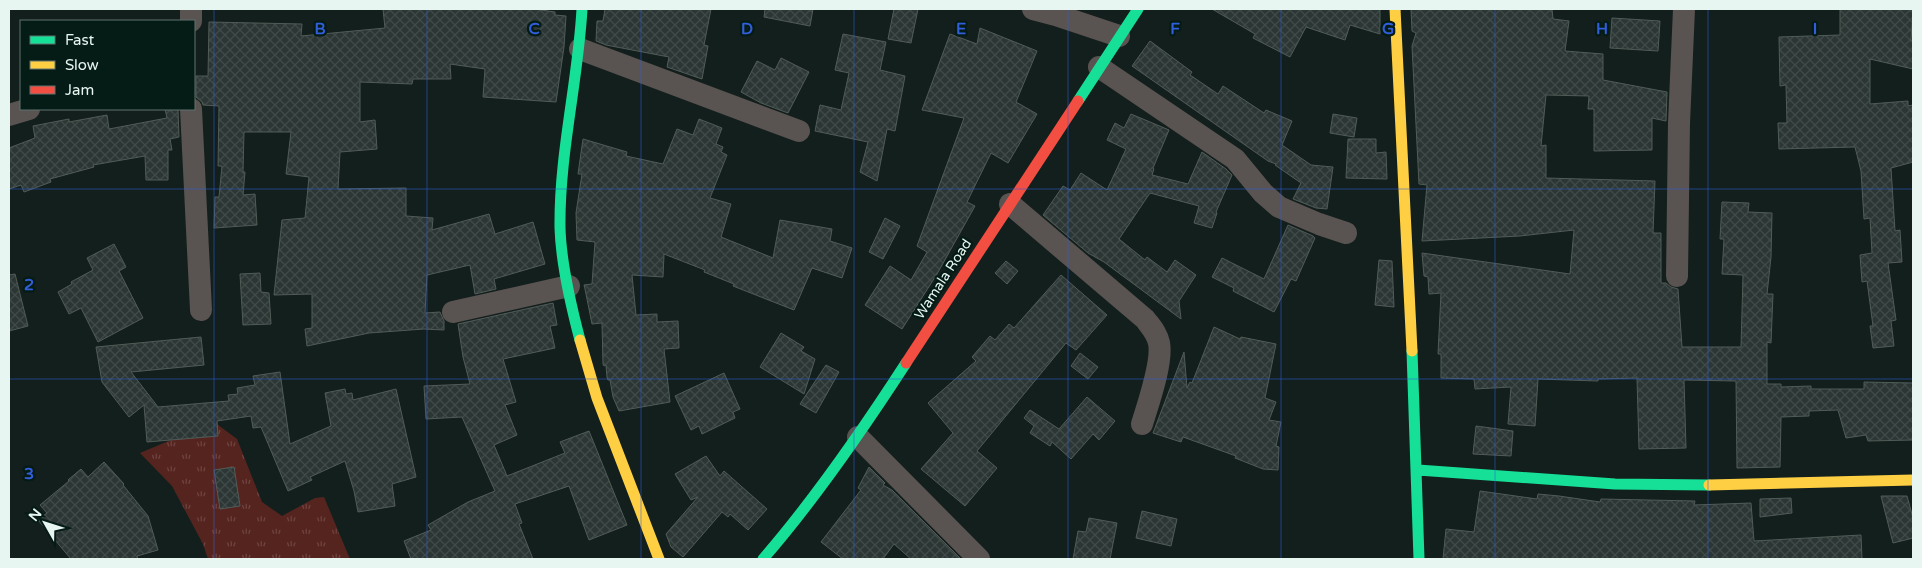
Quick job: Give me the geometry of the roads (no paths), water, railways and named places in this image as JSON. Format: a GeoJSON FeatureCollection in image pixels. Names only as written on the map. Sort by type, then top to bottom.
{"type":"FeatureCollection","features":[{"type":"Feature","properties":{"kind":"street"},"geometry":{"type":"LineString","coordinates":[[582,9],[580,49],[562,172],[560,229],[569,286],[582,346],[597,398],[659,559]]}},
{"type":"Feature","properties":{"kind":"street"},"geometry":{"type":"LineString","coordinates":[[1033,9],[1056,14],[1120,36]]}},
{"type":"Feature","properties":{"kind":"street","name":"Wamala Road"},"geometry":{"type":"LineString","coordinates":[[763,559],[785,534],[858,438],[1138,9]]}},
{"type":"Feature","properties":{"kind":"street"},"geometry":{"type":"LineString","coordinates":[[1395,9],[1398,120],[1405,206],[1418,470],[1419,559]]}},
{"type":"Feature","properties":{"kind":"street"},"geometry":{"type":"LineString","coordinates":[[1677,276],[1678,123],[1684,9]]}},
{"type":"Feature","properties":{"kind":"street"},"geometry":{"type":"LineString","coordinates":[[580,49],[799,131]]}},
{"type":"Feature","properties":{"kind":"street"},"geometry":{"type":"LineString","coordinates":[[1099,67],[1236,159],[1263,193],[1279,207],[1346,233]]}},
{"type":"Feature","properties":{"kind":"street"},"geometry":{"type":"LineString","coordinates":[[9,115],[26,110]]}},
{"type":"Feature","properties":{"kind":"street"},"geometry":{"type":"LineString","coordinates":[[191,110],[201,310]]}},
{"type":"Feature","properties":{"kind":"street"},"geometry":{"type":"LineString","coordinates":[[1010,204],[1145,319],[1154,331],[1159,342],[1160,355],[1142,424]]}},
{"type":"Feature","properties":{"kind":"street"},"geometry":{"type":"LineString","coordinates":[[453,312],[569,286]]}},
{"type":"Feature","properties":{"kind":"street"},"geometry":{"type":"LineString","coordinates":[[858,438],[978,559]]}},
{"type":"Feature","properties":{"kind":"street"},"geometry":{"type":"LineString","coordinates":[[1418,470],[1615,484],[1697,485],[1913,480]]}}]}
